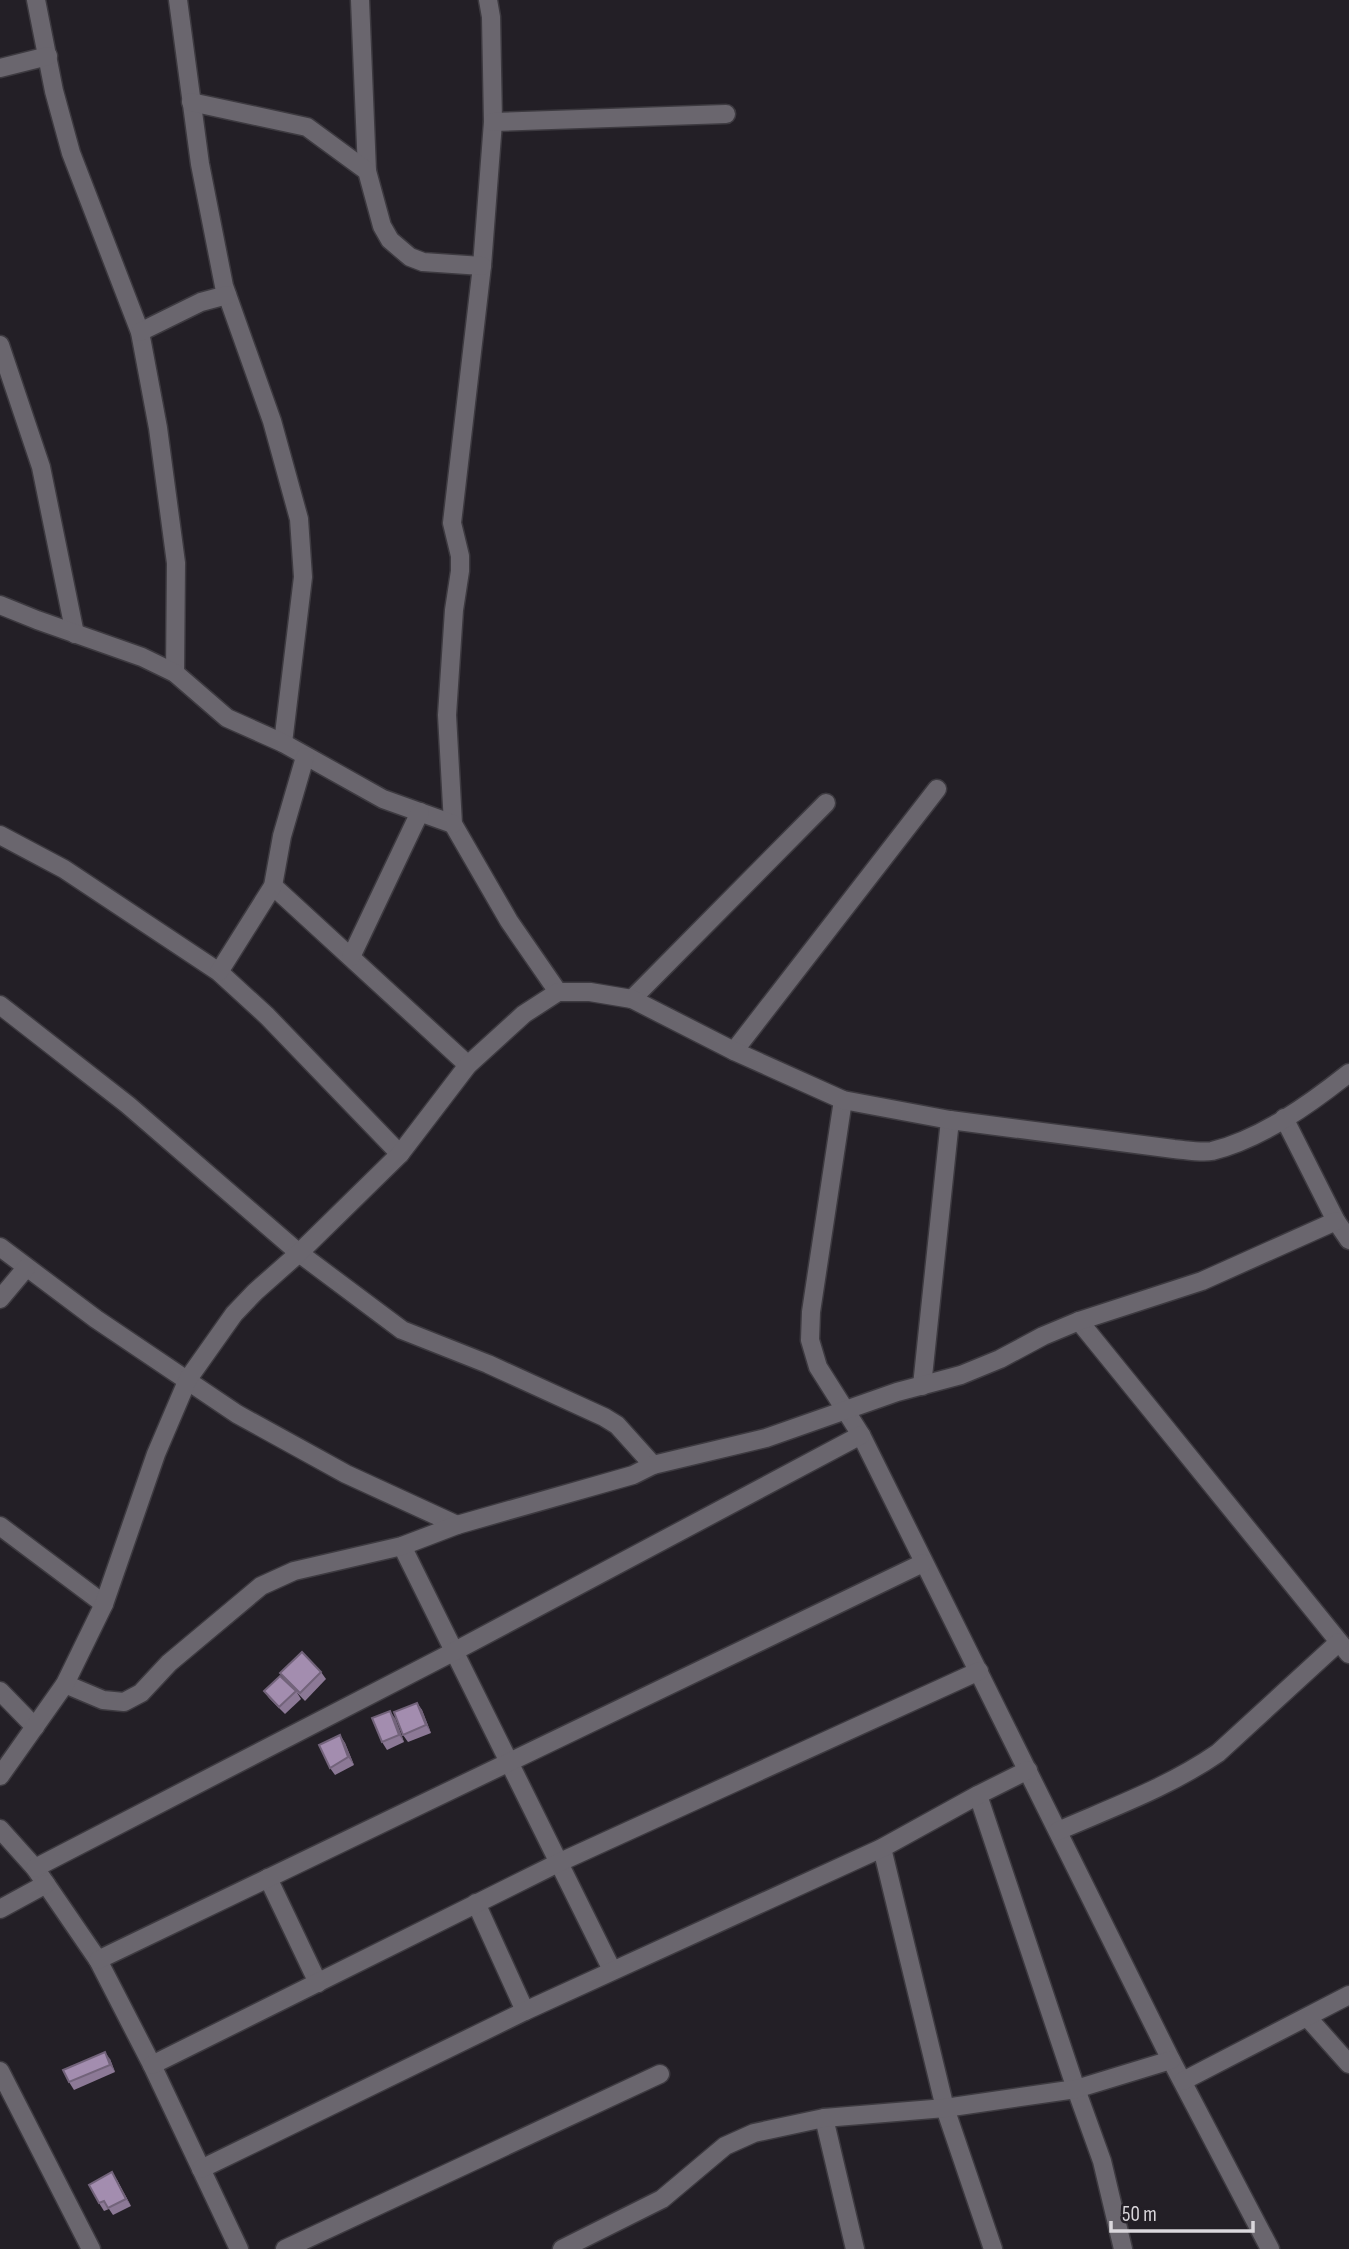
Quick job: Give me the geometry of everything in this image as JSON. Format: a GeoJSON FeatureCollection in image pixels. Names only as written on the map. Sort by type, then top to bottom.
{"type":"FeatureCollection","features":[{"type":"Feature","properties":{"kind":"street"},"geometry":{"type":"LineString","coordinates":[[36,0],[54,91],[71,153],[140,332],[158,428],[176,563],[175,673]]}},
{"type":"Feature","properties":{"kind":"street"},"geometry":{"type":"LineString","coordinates":[[178,0],[200,164],[227,296],[250,353],[272,421],[299,519],[303,577],[283,743]]}},
{"type":"Feature","properties":{"kind":"street"},"geometry":{"type":"LineString","coordinates":[[360,0],[368,171],[382,226],[390,240],[410,257],[423,261],[482,266]]}},
{"type":"Feature","properties":{"kind":"street"},"geometry":{"type":"LineString","coordinates":[[488,0],[491,17],[493,122],[482,266],[452,523],[460,556],[447,715],[453,824],[509,921],[558,992]]}},
{"type":"Feature","properties":{"kind":"street"},"geometry":{"type":"LineString","coordinates":[[0,68],[48,56]]}},
{"type":"Feature","properties":{"kind":"street"},"geometry":{"type":"LineString","coordinates":[[191,102],[307,127],[368,171]]}},
{"type":"Feature","properties":{"kind":"street"},"geometry":{"type":"LineString","coordinates":[[493,122],[726,114]]}},
{"type":"Feature","properties":{"kind":"street"},"geometry":{"type":"LineString","coordinates":[[140,332],[201,302],[227,296]]}},
{"type":"Feature","properties":{"kind":"street"},"geometry":{"type":"LineString","coordinates":[[0,345],[41,467],[75,634]]}},
{"type":"Feature","properties":{"kind":"street"},"geometry":{"type":"LineString","coordinates":[[0,605],[142,657],[175,673],[227,718],[283,743],[383,799],[453,824]]}},
{"type":"Feature","properties":{"kind":"street"},"geometry":{"type":"LineString","coordinates":[[219,972],[273,886],[282,836],[305,757]]}},
{"type":"Feature","properties":{"kind":"street"},"geometry":{"type":"LineString","coordinates":[[734,1051],[937,789]]}},
{"type":"Feature","properties":{"kind":"street"},"geometry":{"type":"LineString","coordinates":[[632,999],[826,803]]}},
{"type":"Feature","properties":{"kind":"street"},"geometry":{"type":"LineString","coordinates":[[351,957],[420,812]]}},
{"type":"Feature","properties":{"kind":"street"},"geometry":{"type":"LineString","coordinates":[[0,835],[64,869],[219,972],[267,1016],[400,1154]]}},
{"type":"Feature","properties":{"kind":"street"},"geometry":{"type":"LineString","coordinates":[[273,886],[468,1065]]}},
{"type":"Feature","properties":{"kind":"street"},"geometry":{"type":"LineString","coordinates":[[0,1776],[65,1684],[104,1604],[156,1454],[188,1379],[234,1314],[400,1154],[468,1065],[524,1014],[558,992],[590,992],[632,999],[734,1051],[843,1100],[950,1120],[1209,1152],[1243,1140],[1284,1118],[1349,1073]]}},
{"type":"Feature","properties":{"kind":"street"},"geometry":{"type":"LineString","coordinates":[[0,1005],[128,1105],[299,1254],[402,1330],[488,1364],[604,1416],[617,1425],[653,1465]]}},
{"type":"Feature","properties":{"kind":"street"},"geometry":{"type":"LineString","coordinates":[[843,1100],[811,1312],[810,1340],[818,1367],[861,1435],[1171,2060],[1270,2249]]}},
{"type":"Feature","properties":{"kind":"street"},"geometry":{"type":"LineString","coordinates":[[1284,1118],[1336,1221],[1349,1240]]}},
{"type":"Feature","properties":{"kind":"street"},"geometry":{"type":"LineString","coordinates":[[922,1386],[950,1120]]}},
{"type":"Feature","properties":{"kind":"street"},"geometry":{"type":"LineString","coordinates":[[65,1684],[103,1700],[124,1702],[141,1693],[169,1663],[261,1587],[293,1571],[402,1546],[457,1525],[633,1475],[653,1465],[766,1438],[897,1392],[961,1375],[1042,1336],[1079,1321],[1202,1281],[1336,1221]]}},
{"type":"Feature","properties":{"kind":"street"},"geometry":{"type":"LineString","coordinates":[[0,1247],[96,1319],[237,1413],[346,1474],[457,1525]]}},
{"type":"Feature","properties":{"kind":"street"},"geometry":{"type":"LineString","coordinates":[[0,1299],[26,1268]]}},
{"type":"Feature","properties":{"kind":"street"},"geometry":{"type":"LineString","coordinates":[[1058,1832],[1185,1776],[1219,1753],[1344,1648],[1079,1321]]}},
{"type":"Feature","properties":{"kind":"street"},"geometry":{"type":"LineString","coordinates":[[35,1868],[456,1651],[861,1435]]}},
{"type":"Feature","properties":{"kind":"street"},"geometry":{"type":"LineString","coordinates":[[0,1526],[104,1604]]}},
{"type":"Feature","properties":{"kind":"street"},"geometry":{"type":"LineString","coordinates":[[402,1546],[612,1970]]}},
{"type":"Feature","properties":{"kind":"street"},"geometry":{"type":"LineString","coordinates":[[98,1960],[923,1563]]}},
{"type":"Feature","properties":{"kind":"street"},"geometry":{"type":"LineString","coordinates":[[152,2065],[476,1903],[979,1671]]}},
{"type":"Feature","properties":{"kind":"street"},"geometry":{"type":"LineString","coordinates":[[0,1691],[35,1727]]}},
{"type":"Feature","properties":{"kind":"street"},"geometry":{"type":"LineString","coordinates":[[201,2169],[525,2011],[882,1848],[1028,1770]]}},
{"type":"Feature","properties":{"kind":"street"},"geometry":{"type":"LineString","coordinates":[[978,1795],[1102,2161],[1123,2249]]}},
{"type":"Feature","properties":{"kind":"street"},"geometry":{"type":"LineString","coordinates":[[0,1829],[35,1868],[98,1960],[152,2065],[239,2249]]}},
{"type":"Feature","properties":{"kind":"street"},"geometry":{"type":"LineString","coordinates":[[882,1848],[945,2108],[993,2249]]}},
{"type":"Feature","properties":{"kind":"street"},"geometry":{"type":"LineString","coordinates":[[268,1878],[318,1983]]}},
{"type":"Feature","properties":{"kind":"street"},"geometry":{"type":"LineString","coordinates":[[0,1909],[46,1885]]}},
{"type":"Feature","properties":{"kind":"street"},"geometry":{"type":"LineString","coordinates":[[476,1903],[525,2011]]}},
{"type":"Feature","properties":{"kind":"street"},"geometry":{"type":"LineString","coordinates":[[1183,2081],[1349,1995]]}},
{"type":"Feature","properties":{"kind":"street"},"geometry":{"type":"LineString","coordinates":[[1308,2018],[1349,2064]]}},
{"type":"Feature","properties":{"kind":"street"},"geometry":{"type":"LineString","coordinates":[[562,2249],[662,2199],[725,2146],[754,2133],[824,2118],[945,2108],[1076,2089],[1171,2060]]}},
{"type":"Feature","properties":{"kind":"street"},"geometry":{"type":"LineString","coordinates":[[0,2070],[92,2249]]}},
{"type":"Feature","properties":{"kind":"street"},"geometry":{"type":"LineString","coordinates":[[285,2249],[660,2074]]}},
{"type":"Feature","properties":{"kind":"street"},"geometry":{"type":"LineString","coordinates":[[824,2118],[855,2249]]}},
{"type":"Feature","properties":{"kind":"building"},"geometry":{"type":"Polygon","coordinates":[[[302,1652],[321,1672],[300,1693],[280,1673],[302,1652]]]}},
{"type":"Feature","properties":{"kind":"building"},"geometry":{"type":"Polygon","coordinates":[[[280,1676],[296,1691],[279,1707],[264,1691],[280,1676]]]}},
{"type":"Feature","properties":{"kind":"building"},"geometry":{"type":"Polygon","coordinates":[[[417,1703],[426,1725],[403,1735],[394,1712],[417,1703]]]}},
{"type":"Feature","properties":{"kind":"building"},"geometry":{"type":"Polygon","coordinates":[[[390,1711],[399,1735],[382,1742],[372,1718],[390,1711]]]}},
{"type":"Feature","properties":{"kind":"building"},"geometry":{"type":"Polygon","coordinates":[[[340,1735],[348,1757],[330,1768],[319,1745],[340,1735]]]}},
{"type":"Feature","properties":{"kind":"building"},"geometry":{"type":"Polygon","coordinates":[[[105,2052],[110,2065],[69,2082],[63,2070],[105,2052]]]}},
{"type":"Feature","properties":{"kind":"building"},"geometry":{"type":"Polygon","coordinates":[[[112,2172],[126,2199],[108,2208],[104,2201],[99,2203],[89,2185],[112,2172]]]}}]}
